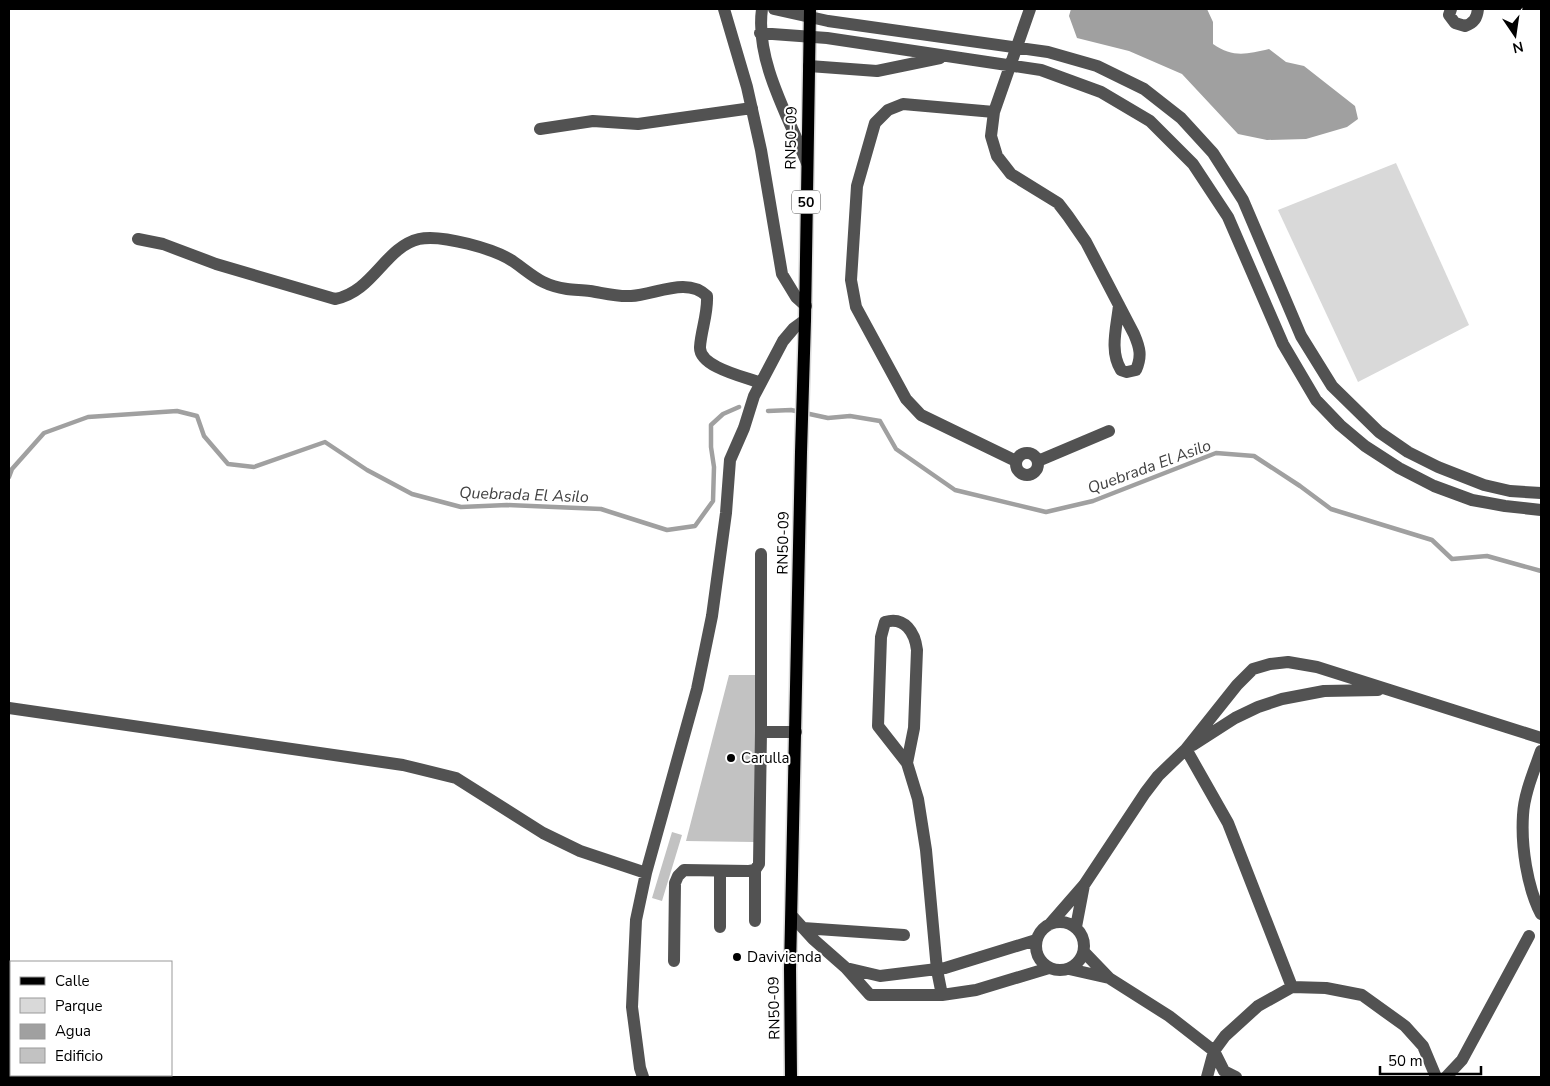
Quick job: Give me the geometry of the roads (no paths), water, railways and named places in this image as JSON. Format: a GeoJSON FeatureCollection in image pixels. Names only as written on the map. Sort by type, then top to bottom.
{"type":"FeatureCollection","features":[{"type":"Feature","properties":{"kind":"main road","name":"RN50-09"},"geometry":{"type":"LineString","coordinates":[[791,1077],[790,969],[802,395],[806,320],[810,13]]}},
{"type":"Feature","properties":{"kind":"street"},"geometry":{"type":"LineString","coordinates":[[724,9],[762,150],[782,274],[796,297],[806,306]]}},
{"type":"Feature","properties":{"kind":"street"},"geometry":{"type":"LineString","coordinates":[[762,9],[760,33],[766,59],[807,163]]}},
{"type":"Feature","properties":{"kind":"street"},"geometry":{"type":"LineString","coordinates":[[774,9],[810,13],[828,21],[1018,46],[1048,52],[1097,66],[1144,89],[1181,118],[1213,153],[1244,200],[1301,336],[1332,386],[1379,432],[1408,452],[1438,467],[1484,485],[1541,494]]}},
{"type":"Feature","properties":{"kind":"street"},"geometry":{"type":"LineString","coordinates":[[1030,9],[994,112],[990,136],[997,156],[1011,174],[1058,203],[1086,242],[1119,305]]}},
{"type":"Feature","properties":{"kind":"street"},"geometry":{"type":"LineString","coordinates":[[1451,9],[1450,15],[1455,23],[1465,26],[1472,24],[1477,17],[1478,9]]}},
{"type":"Feature","properties":{"kind":"street"},"geometry":{"type":"LineString","coordinates":[[760,33],[810,37],[1041,70],[1101,92],[1150,122],[1193,164],[1228,217],[1283,344],[1316,400],[1340,426],[1392,464],[1434,486],[1472,500],[1541,510]]}},
{"type":"Feature","properties":{"kind":"street"},"geometry":{"type":"LineString","coordinates":[[809,66],[877,71],[946,57]]}},
{"type":"Feature","properties":{"kind":"street"},"geometry":{"type":"LineString","coordinates":[[994,112],[902,104],[888,110],[875,123],[857,186],[851,280],[856,307],[906,400],[921,415],[1016,461]]}},
{"type":"Feature","properties":{"kind":"street"},"geometry":{"type":"LineString","coordinates":[[540,129],[592,121],[638,124],[752,108]]}},
{"type":"Feature","properties":{"kind":"street"},"geometry":{"type":"LineString","coordinates":[[138,238],[163,244],[216,264],[335,299],[346,297],[357,291],[400,248],[409,242],[421,238],[438,238],[485,247],[514,262],[538,280],[553,286],[630,296],[681,287],[693,288],[702,291],[707,296],[708,304],[700,349],[703,358],[710,364],[761,383]]}},
{"type":"Feature","properties":{"kind":"street"},"geometry":{"type":"LineString","coordinates":[[643,1077],[640,1068],[632,1007],[636,920],[646,873],[697,689],[712,616],[726,513],[730,460],[744,428],[754,396],[783,341],[794,328],[806,320]]}},
{"type":"Feature","properties":{"kind":"street"},"geometry":{"type":"LineString","coordinates":[[1038,461],[1110,431]]}},
{"type":"Feature","properties":{"kind":"street"},"geometry":{"type":"LineString","coordinates":[[1026,453],[1034,455],[1038,461],[1038,468],[1035,473],[1029,476],[1017,470],[1016,461],[1019,456],[1026,453]]}},
{"type":"Feature","properties":{"kind":"street"},"geometry":{"type":"LineString","coordinates":[[755,921],[755,870],[759,864],[761,554]]}},
{"type":"Feature","properties":{"kind":"street"},"geometry":{"type":"LineString","coordinates":[[907,762],[914,728],[916,641],[912,631],[901,622],[891,620],[885,622],[881,637],[878,726],[907,762],[918,799],[926,850],[937,970],[942,995]]}},
{"type":"Feature","properties":{"kind":"street"},"geometry":{"type":"LineString","coordinates":[[1048,968],[1036,951],[1036,940],[1041,930],[1050,924],[1084,885],[1158,776],[1186,749],[1237,685],[1253,669],[1270,664],[1288,662],[1317,667],[1541,738]]}},
{"type":"Feature","properties":{"kind":"street"},"geometry":{"type":"LineString","coordinates":[[1186,749],[1235,718],[1258,707],[1282,699],[1324,691],[1388,690]]}},
{"type":"Feature","properties":{"kind":"street"},"geometry":{"type":"LineString","coordinates":[[9,708],[403,765],[456,778],[543,833],[573,848],[646,873]]}},
{"type":"Feature","properties":{"kind":"street"},"geometry":{"type":"LineString","coordinates":[[761,732],[796,732]]}},
{"type":"Feature","properties":{"kind":"street"},"geometry":{"type":"LineString","coordinates":[[1186,749],[1228,823],[1292,987]]}},
{"type":"Feature","properties":{"kind":"street"},"geometry":{"type":"LineString","coordinates":[[1541,751],[1531,780],[1523,814],[1525,863],[1530,890],[1541,914]]}},
{"type":"Feature","properties":{"kind":"street"},"geometry":{"type":"LineString","coordinates":[[674,961],[675,883],[678,876],[684,870],[755,870]]}},
{"type":"Feature","properties":{"kind":"street"},"geometry":{"type":"LineString","coordinates":[[720,871],[720,927]]}},
{"type":"Feature","properties":{"kind":"street"},"geometry":{"type":"LineString","coordinates":[[1076,927],[1084,885]]}},
{"type":"Feature","properties":{"kind":"street"},"geometry":{"type":"LineString","coordinates":[[792,916],[802,928],[846,968],[870,995],[942,995],[976,990],[1048,968],[1057,970],[1069,969],[1110,978]]}},
{"type":"Feature","properties":{"kind":"street"},"geometry":{"type":"LineString","coordinates":[[1050,924],[1061,922],[1071,924],[1080,931],[1084,941],[1084,952],[1080,961],[1069,969]]}},
{"type":"Feature","properties":{"kind":"street"},"geometry":{"type":"LineString","coordinates":[[802,928],[904,935]]}},
{"type":"Feature","properties":{"kind":"street"},"geometry":{"type":"LineString","coordinates":[[1446,1077],[1462,1060],[1529,936]]}},
{"type":"Feature","properties":{"kind":"street"},"geometry":{"type":"LineString","coordinates":[[846,968],[880,976],[937,970],[1036,940]]}},
{"type":"Feature","properties":{"kind":"street"},"geometry":{"type":"LineString","coordinates":[[1084,952],[1110,978],[1169,1016],[1214,1052],[1224,1071],[1236,1077]]}},
{"type":"Feature","properties":{"kind":"street"},"geometry":{"type":"LineString","coordinates":[[1207,1077],[1214,1052],[1225,1036],[1258,1006],[1292,987],[1326,988],[1362,995],[1405,1026],[1424,1046],[1436,1077]]}},
{"type":"Feature","properties":{"kind":"water"},"geometry":{"type":"Polygon","coordinates":[[[1071,9],[1207,9],[1213,22],[1213,44],[1227,51],[1240,54],[1269,49],[1286,62],[1304,66],[1355,106],[1358,119],[1347,127],[1306,139],[1267,140],[1238,134],[1182,74],[1129,51],[1077,38],[1069,16],[1071,9]]]}},
{"type":"Feature","properties":{"kind":"waterway","name":"Quebrada El Asilo"},"geometry":{"type":"LineString","coordinates":[[9,477],[12,469],[44,433],[88,417],[177,411],[197,416],[204,436],[228,464],[254,467],[325,442],[367,470],[412,494],[461,507],[507,505],[601,509],[667,530],[695,526],[713,501],[714,467],[711,447],[711,425],[723,414],[739,407]]}},
{"type":"Feature","properties":{"kind":"waterway","name":"Quebrada El Asilo"},"geometry":{"type":"LineString","coordinates":[[768,411],[791,410],[828,418],[850,416],[880,421],[896,449],[955,490],[1046,512],[1093,501],[1216,453],[1254,456],[1331,509],[1432,540],[1452,559],[1487,556],[1541,571]]}},
{"type":"Feature","properties":{"kind":"place","name":"Carulla"},"geometry":{"type":"Point","coordinates":[731,758]}},
{"type":"Feature","properties":{"kind":"place","name":"Davivienda"},"geometry":{"type":"Point","coordinates":[737,957]}}]}
